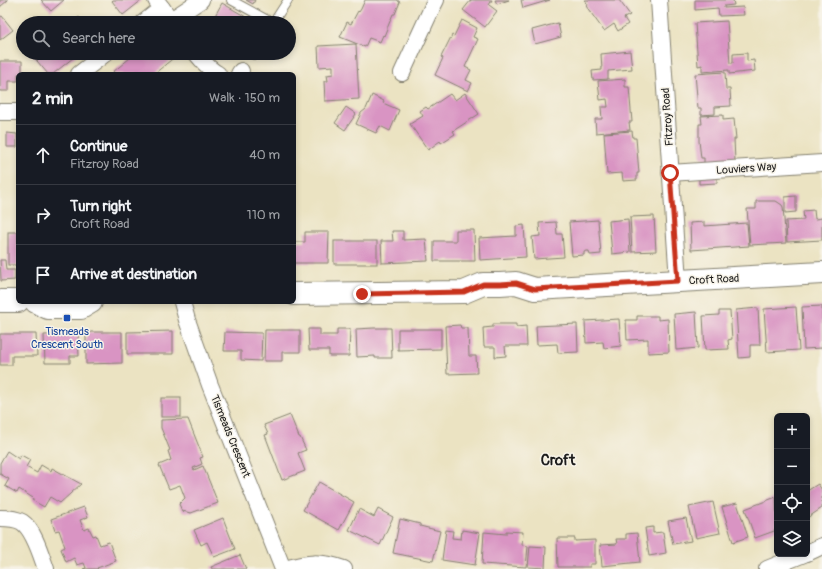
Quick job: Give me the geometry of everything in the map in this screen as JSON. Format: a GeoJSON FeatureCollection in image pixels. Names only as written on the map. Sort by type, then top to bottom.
{"type":"FeatureCollection","features":[{"type":"Feature","properties":{"kind":"main road","name":"Croft Road"},"geometry":{"type":"LineString","coordinates":[[296,294],[464,292],[483,299],[518,298],[535,289],[822,273]]}},
{"type":"Feature","properties":{"kind":"main road"},"geometry":{"type":"LineString","coordinates":[[0,301],[16,300]]}},
{"type":"Feature","properties":{"kind":"main road"},"geometry":{"type":"LineString","coordinates":[[40,304],[48,308],[81,308],[88,304]]}},
{"type":"Feature","properties":{"kind":"street"},"geometry":{"type":"LineString","coordinates":[[165,13],[201,0]]}},
{"type":"Feature","properties":{"kind":"street"},"geometry":{"type":"LineString","coordinates":[[402,73],[436,0]]}},
{"type":"Feature","properties":{"kind":"street","name":"Fitzroy Road"},"geometry":{"type":"LineString","coordinates":[[659,0],[678,281]]}},
{"type":"Feature","properties":{"kind":"street"},"geometry":{"type":"LineString","coordinates":[[82,72],[97,60]]}},
{"type":"Feature","properties":{"kind":"street"},"geometry":{"type":"LineString","coordinates":[[202,60],[207,67],[214,72]]}},
{"type":"Feature","properties":{"kind":"street"},"geometry":{"type":"LineString","coordinates":[[0,112],[16,112]]}},
{"type":"Feature","properties":{"kind":"street","name":"Louviers Way"},"geometry":{"type":"LineString","coordinates":[[670,173],[822,163]]}},
{"type":"Feature","properties":{"kind":"street","name":"Tismeads Crescent"},"geometry":{"type":"LineString","coordinates":[[183,304],[210,385],[284,569],[300,564],[313,563],[330,564],[344,569]]}},
{"type":"Feature","properties":{"kind":"street"},"geometry":{"type":"LineString","coordinates":[[0,518],[11,518],[22,522],[31,531],[46,569]]}},
{"type":"Feature","properties":{"kind":"street"},"geometry":{"type":"LineString","coordinates":[[810,552],[822,546]]}},
{"type":"Feature","properties":{"kind":"street"},"geometry":{"type":"LineString","coordinates":[[767,569],[797,557]]}},
{"type":"Feature","properties":{"kind":"lane"},"geometry":{"type":"LineString","coordinates":[[231,0],[260,16]]}},
{"type":"Feature","properties":{"kind":"lane"},"geometry":{"type":"LineString","coordinates":[[278,16],[288,0]]}},
{"type":"Feature","properties":{"kind":"building"},"geometry":{"type":"Polygon","coordinates":[[[0,0],[8,0],[0,7],[0,0]]]}},
{"type":"Feature","properties":{"kind":"building"},"geometry":{"type":"Polygon","coordinates":[[[41,0],[64,0],[51,11],[41,0]]]}},
{"type":"Feature","properties":{"kind":"building"},"geometry":{"type":"Polygon","coordinates":[[[142,0],[123,15],[112,1],[142,0]]]}},
{"type":"Feature","properties":{"kind":"building"},"geometry":{"type":"Polygon","coordinates":[[[246,0],[255,0],[253,4],[246,0]]]}},
{"type":"Feature","properties":{"kind":"building"},"geometry":{"type":"Polygon","coordinates":[[[365,0],[398,0],[400,2],[380,42],[369,38],[365,47],[340,37],[347,22],[351,24],[365,0]]]}},
{"type":"Feature","properties":{"kind":"building"},"geometry":{"type":"Polygon","coordinates":[[[471,0],[492,0],[489,5],[497,11],[485,27],[463,10],[471,0]]]}},
{"type":"Feature","properties":{"kind":"building"},"geometry":{"type":"Polygon","coordinates":[[[495,0],[509,0],[497,4],[495,0]]]}},
{"type":"Feature","properties":{"kind":"building"},"geometry":{"type":"Polygon","coordinates":[[[521,0],[550,0],[523,8],[521,0]]]}},
{"type":"Feature","properties":{"kind":"building"},"geometry":{"type":"Polygon","coordinates":[[[585,0],[619,0],[630,15],[624,18],[628,24],[618,31],[614,24],[604,31],[586,6],[588,5],[585,0]]]}},
{"type":"Feature","properties":{"kind":"building"},"geometry":{"type":"Polygon","coordinates":[[[695,0],[733,0],[734,5],[724,6],[724,8],[743,7],[744,15],[719,16],[718,8],[695,10],[695,0]]]}},
{"type":"Feature","properties":{"kind":"building"},"geometry":{"type":"Polygon","coordinates":[[[222,3],[244,16],[215,16],[222,3]]]}},
{"type":"Feature","properties":{"kind":"building"},"geometry":{"type":"Polygon","coordinates":[[[2,16],[13,30],[0,40],[0,17],[2,16]]]}},
{"type":"Feature","properties":{"kind":"building"},"geometry":{"type":"Polygon","coordinates":[[[462,20],[477,28],[473,37],[478,39],[465,67],[471,70],[466,80],[472,83],[468,91],[435,75],[443,58],[441,57],[452,35],[454,36],[462,20]]]}},
{"type":"Feature","properties":{"kind":"building"},"geometry":{"type":"Polygon","coordinates":[[[727,21],[730,63],[733,63],[733,54],[747,53],[747,61],[754,60],[755,71],[729,74],[729,70],[702,72],[702,65],[698,66],[695,23],[727,21]]]}},
{"type":"Feature","properties":{"kind":"building"},"geometry":{"type":"Polygon","coordinates":[[[558,23],[561,37],[535,44],[532,30],[558,23]]]}},
{"type":"Feature","properties":{"kind":"building"},"geometry":{"type":"Polygon","coordinates":[[[356,44],[359,99],[325,101],[324,81],[328,81],[327,75],[333,74],[333,66],[319,67],[318,46],[356,44]]]}},
{"type":"Feature","properties":{"kind":"building"},"geometry":{"type":"Polygon","coordinates":[[[630,51],[632,69],[608,71],[608,79],[593,80],[592,71],[602,70],[601,54],[630,51]]]}},
{"type":"Feature","properties":{"kind":"building"},"geometry":{"type":"Polygon","coordinates":[[[36,60],[70,60],[55,72],[46,72],[36,60]]]}},
{"type":"Feature","properties":{"kind":"building"},"geometry":{"type":"Polygon","coordinates":[[[128,60],[171,60],[156,72],[113,72],[128,60]]]}},
{"type":"Feature","properties":{"kind":"building"},"geometry":{"type":"Polygon","coordinates":[[[0,61],[22,61],[22,72],[16,72],[16,81],[9,81],[9,91],[0,91],[0,61]]]}},
{"type":"Feature","properties":{"kind":"building"},"geometry":{"type":"Polygon","coordinates":[[[725,72],[726,89],[730,89],[731,106],[715,107],[715,114],[701,115],[701,108],[698,108],[695,74],[725,72]]]}},
{"type":"Feature","properties":{"kind":"building"},"geometry":{"type":"Polygon","coordinates":[[[625,79],[625,87],[629,87],[632,122],[629,122],[630,130],[596,133],[595,119],[602,119],[601,107],[608,107],[607,99],[600,100],[598,81],[625,79]]]}},
{"type":"Feature","properties":{"kind":"building"},"geometry":{"type":"Polygon","coordinates":[[[465,93],[479,114],[453,131],[455,134],[441,143],[440,141],[428,150],[410,124],[423,116],[420,111],[426,107],[428,109],[450,94],[455,100],[465,93]]]}},
{"type":"Feature","properties":{"kind":"building"},"geometry":{"type":"Polygon","coordinates":[[[372,95],[384,101],[383,103],[399,110],[390,131],[380,126],[376,133],[356,124],[361,113],[366,109],[372,95]]]}},
{"type":"Feature","properties":{"kind":"building"},"geometry":{"type":"Polygon","coordinates":[[[346,107],[356,114],[345,130],[335,123],[346,107]]]}},
{"type":"Feature","properties":{"kind":"building"},"geometry":{"type":"Polygon","coordinates":[[[723,115],[723,120],[734,119],[736,139],[734,139],[735,161],[704,167],[704,158],[701,158],[699,141],[699,124],[702,124],[701,116],[723,115]]]}},
{"type":"Feature","properties":{"kind":"building"},"geometry":{"type":"Polygon","coordinates":[[[632,131],[633,138],[636,138],[639,173],[637,173],[637,180],[623,181],[622,173],[607,174],[604,133],[632,131]]]}},
{"type":"Feature","properties":{"kind":"building"},"geometry":{"type":"Polygon","coordinates":[[[7,133],[16,134],[16,147],[7,147],[7,133]]]}},
{"type":"Feature","properties":{"kind":"building"},"geometry":{"type":"Polygon","coordinates":[[[717,174],[717,183],[699,184],[699,175],[717,174]]]}},
{"type":"Feature","properties":{"kind":"building"},"geometry":{"type":"Polygon","coordinates":[[[796,196],[796,212],[785,213],[785,197],[796,196]]]}},
{"type":"Feature","properties":{"kind":"building"},"geometry":{"type":"Polygon","coordinates":[[[756,201],[776,201],[782,205],[786,243],[750,245],[747,209],[756,209],[756,201]]]}},
{"type":"Feature","properties":{"kind":"building"},"geometry":{"type":"Polygon","coordinates":[[[814,210],[815,219],[822,218],[822,240],[787,242],[786,221],[804,220],[803,211],[814,210]]]}},
{"type":"Feature","properties":{"kind":"building"},"geometry":{"type":"Polygon","coordinates":[[[654,216],[656,251],[632,252],[630,217],[654,216]]]}},
{"type":"Feature","properties":{"kind":"building"},"geometry":{"type":"Polygon","coordinates":[[[628,219],[630,252],[612,254],[609,221],[628,219]]]}},
{"type":"Feature","properties":{"kind":"building"},"geometry":{"type":"Polygon","coordinates":[[[598,220],[601,254],[590,255],[589,251],[587,251],[584,252],[584,255],[572,256],[569,222],[598,220]]]}},
{"type":"Feature","properties":{"kind":"building"},"geometry":{"type":"Polygon","coordinates":[[[556,222],[557,234],[562,234],[564,257],[534,259],[532,237],[540,236],[539,223],[556,222]]]}},
{"type":"Feature","properties":{"kind":"building"},"geometry":{"type":"Polygon","coordinates":[[[704,222],[704,226],[747,223],[749,246],[691,250],[690,223],[704,222]]]}},
{"type":"Feature","properties":{"kind":"building"},"geometry":{"type":"Polygon","coordinates":[[[524,225],[526,257],[480,260],[479,238],[516,236],[516,226],[524,225]]]}},
{"type":"Feature","properties":{"kind":"building"},"geometry":{"type":"Polygon","coordinates":[[[456,230],[474,230],[475,261],[434,261],[434,241],[456,241],[456,230]]]}},
{"type":"Feature","properties":{"kind":"building"},"geometry":{"type":"Polygon","coordinates":[[[392,231],[403,231],[403,240],[426,239],[428,261],[382,263],[381,241],[393,241],[392,231]]]}},
{"type":"Feature","properties":{"kind":"building"},"geometry":{"type":"Polygon","coordinates":[[[8,232],[16,232],[16,265],[8,265],[8,232]]]}},
{"type":"Feature","properties":{"kind":"building"},"geometry":{"type":"Polygon","coordinates":[[[305,232],[329,232],[328,263],[296,263],[296,242],[305,242],[305,232]]]}},
{"type":"Feature","properties":{"kind":"building"},"geometry":{"type":"Polygon","coordinates":[[[334,241],[377,241],[377,264],[334,264],[334,241]]]}},
{"type":"Feature","properties":{"kind":"building"},"geometry":{"type":"Polygon","coordinates":[[[0,260],[5,260],[6,270],[15,270],[15,280],[1,281],[0,260]]]}},
{"type":"Feature","properties":{"kind":"building"},"geometry":{"type":"Polygon","coordinates":[[[822,306],[822,348],[804,349],[802,307],[822,306]]]}},
{"type":"Feature","properties":{"kind":"building"},"geometry":{"type":"Polygon","coordinates":[[[796,307],[799,350],[767,352],[764,309],[796,307]]]}},
{"type":"Feature","properties":{"kind":"building"},"geometry":{"type":"Polygon","coordinates":[[[758,308],[760,345],[750,345],[750,357],[739,358],[736,310],[758,308]]]}},
{"type":"Feature","properties":{"kind":"building"},"geometry":{"type":"Polygon","coordinates":[[[719,311],[730,311],[732,339],[728,340],[729,349],[705,350],[703,316],[719,315],[719,311]]]}},
{"type":"Feature","properties":{"kind":"building"},"geometry":{"type":"Polygon","coordinates":[[[696,312],[698,348],[676,350],[674,314],[696,312]]]}},
{"type":"Feature","properties":{"kind":"building"},"geometry":{"type":"Polygon","coordinates":[[[637,316],[658,316],[658,320],[668,319],[669,352],[648,353],[648,339],[627,340],[626,320],[637,320],[637,316]]]}},
{"type":"Feature","properties":{"kind":"building"},"geometry":{"type":"Polygon","coordinates":[[[619,319],[621,346],[604,348],[603,342],[586,343],[585,321],[619,319]]]}},
{"type":"Feature","properties":{"kind":"building"},"geometry":{"type":"Polygon","coordinates":[[[493,324],[516,324],[516,327],[526,326],[527,346],[505,346],[506,356],[495,357],[495,347],[484,347],[483,328],[493,327],[493,324]]]}},
{"type":"Feature","properties":{"kind":"building"},"geometry":{"type":"Polygon","coordinates":[[[577,324],[578,352],[558,353],[557,344],[537,345],[536,326],[577,324]]]}},
{"type":"Feature","properties":{"kind":"building"},"geometry":{"type":"Polygon","coordinates":[[[460,325],[461,328],[468,328],[469,356],[476,356],[477,373],[447,374],[445,326],[460,325]]]}},
{"type":"Feature","properties":{"kind":"building"},"geometry":{"type":"Polygon","coordinates":[[[391,328],[392,358],[375,358],[375,356],[357,357],[356,329],[391,328]]]}},
{"type":"Feature","properties":{"kind":"building"},"geometry":{"type":"Polygon","coordinates":[[[308,329],[320,329],[320,335],[337,335],[337,329],[350,329],[349,356],[329,356],[329,350],[309,350],[308,329]]]}},
{"type":"Feature","properties":{"kind":"building"},"geometry":{"type":"Polygon","coordinates":[[[398,329],[441,329],[441,349],[398,350],[398,329]]]}},
{"type":"Feature","properties":{"kind":"building"},"geometry":{"type":"Polygon","coordinates":[[[265,330],[300,330],[300,352],[282,352],[282,361],[264,361],[265,330]]]}},
{"type":"Feature","properties":{"kind":"building"},"geometry":{"type":"Polygon","coordinates":[[[173,331],[173,354],[127,354],[127,332],[173,331]]]}},
{"type":"Feature","properties":{"kind":"building"},"geometry":{"type":"Polygon","coordinates":[[[86,332],[122,332],[122,363],[86,364],[86,332]]]}},
{"type":"Feature","properties":{"kind":"building"},"geometry":{"type":"Polygon","coordinates":[[[225,332],[262,333],[261,361],[241,360],[241,351],[224,351],[225,332]]]}},
{"type":"Feature","properties":{"kind":"building"},"geometry":{"type":"Polygon","coordinates":[[[0,334],[36,334],[37,356],[12,356],[12,365],[0,365],[0,334]]]}},
{"type":"Feature","properties":{"kind":"building"},"geometry":{"type":"Polygon","coordinates":[[[78,334],[79,356],[70,356],[70,363],[45,363],[44,335],[78,334]]]}},
{"type":"Feature","properties":{"kind":"building"},"geometry":{"type":"Polygon","coordinates":[[[161,398],[181,398],[181,417],[161,417],[161,398]]]}},
{"type":"Feature","properties":{"kind":"building"},"geometry":{"type":"Polygon","coordinates":[[[290,415],[306,450],[298,453],[305,471],[282,480],[265,435],[268,434],[264,425],[290,415]]]}},
{"type":"Feature","properties":{"kind":"building"},"geometry":{"type":"Polygon","coordinates":[[[188,419],[203,457],[200,458],[202,464],[193,468],[194,470],[203,466],[218,503],[191,513],[182,511],[179,504],[185,498],[180,485],[169,489],[159,465],[171,460],[168,451],[170,450],[161,428],[161,420],[188,419]]]}},
{"type":"Feature","properties":{"kind":"building"},"geometry":{"type":"Polygon","coordinates":[[[7,451],[19,459],[21,455],[30,460],[26,467],[37,473],[41,465],[51,471],[52,468],[81,484],[60,503],[50,497],[44,507],[32,500],[33,498],[19,489],[17,493],[5,486],[9,479],[0,474],[0,463],[7,451]]]}},
{"type":"Feature","properties":{"kind":"building"},"geometry":{"type":"Polygon","coordinates":[[[319,482],[354,502],[339,530],[303,510],[319,482]]]}},
{"type":"Feature","properties":{"kind":"building"},"geometry":{"type":"Polygon","coordinates":[[[818,484],[822,490],[822,508],[810,516],[810,489],[818,484]]]}},
{"type":"Feature","properties":{"kind":"building"},"geometry":{"type":"Polygon","coordinates":[[[774,498],[774,531],[755,538],[745,509],[774,498]]]}},
{"type":"Feature","properties":{"kind":"building"},"geometry":{"type":"Polygon","coordinates":[[[713,502],[720,533],[696,538],[689,507],[713,502]]]}},
{"type":"Feature","properties":{"kind":"building"},"geometry":{"type":"Polygon","coordinates":[[[737,503],[748,537],[733,542],[722,507],[737,503]]]}},
{"type":"Feature","properties":{"kind":"building"},"geometry":{"type":"Polygon","coordinates":[[[84,507],[88,517],[80,520],[84,530],[89,528],[93,536],[96,535],[100,545],[109,542],[116,561],[97,568],[98,569],[83,569],[86,568],[84,563],[77,565],[74,558],[66,562],[61,549],[65,547],[59,530],[55,531],[51,519],[84,507]]]}},
{"type":"Feature","properties":{"kind":"building"},"geometry":{"type":"Polygon","coordinates":[[[359,509],[374,517],[378,509],[393,517],[380,545],[349,530],[359,509]]]}},
{"type":"Feature","properties":{"kind":"building"},"geometry":{"type":"Polygon","coordinates":[[[223,518],[235,549],[214,557],[207,542],[201,545],[194,530],[223,518]]]}},
{"type":"Feature","properties":{"kind":"building"},"geometry":{"type":"Polygon","coordinates":[[[686,518],[691,541],[673,544],[668,521],[686,518]]]}},
{"type":"Feature","properties":{"kind":"building"},"geometry":{"type":"Polygon","coordinates":[[[400,519],[440,531],[433,561],[393,553],[400,519]]]}},
{"type":"Feature","properties":{"kind":"building"},"geometry":{"type":"Polygon","coordinates":[[[653,527],[653,533],[663,532],[666,553],[649,556],[645,528],[653,527]]]}},
{"type":"Feature","properties":{"kind":"building"},"geometry":{"type":"Polygon","coordinates":[[[446,530],[453,531],[452,538],[461,539],[462,530],[480,533],[475,565],[442,560],[446,530]]]}},
{"type":"Feature","properties":{"kind":"building"},"geometry":{"type":"Polygon","coordinates":[[[506,531],[523,532],[522,545],[528,546],[526,567],[482,564],[484,532],[506,534],[506,531]]]}},
{"type":"Feature","properties":{"kind":"building"},"geometry":{"type":"Polygon","coordinates":[[[637,533],[640,562],[602,566],[600,545],[617,544],[616,539],[626,539],[626,534],[637,533]]]}},
{"type":"Feature","properties":{"kind":"building"},"geometry":{"type":"Polygon","coordinates":[[[557,538],[575,538],[575,541],[595,540],[595,564],[590,564],[590,567],[558,567],[557,538]]]}},
{"type":"Feature","properties":{"kind":"building"},"geometry":{"type":"Polygon","coordinates":[[[530,546],[546,547],[545,568],[528,567],[530,546]]]}},
{"type":"Feature","properties":{"kind":"building"},"geometry":{"type":"Polygon","coordinates":[[[240,555],[246,569],[212,569],[211,567],[240,555]]]}},
{"type":"Feature","properties":{"kind":"place","name":"Tismeads Crescent South"},"geometry":{"type":"Point","coordinates":[67,318]}},
{"type":"Feature","properties":{"kind":"district","name":"Croft"},"geometry":{"type":"Point","coordinates":[558,460]}},
{"type":"Feature","properties":{"kind":"route"},"geometry":{"type":"LineString","coordinates":[[362,294],[464,292],[483,284],[516,283],[535,289],[678,281],[670,173]]}}]}
